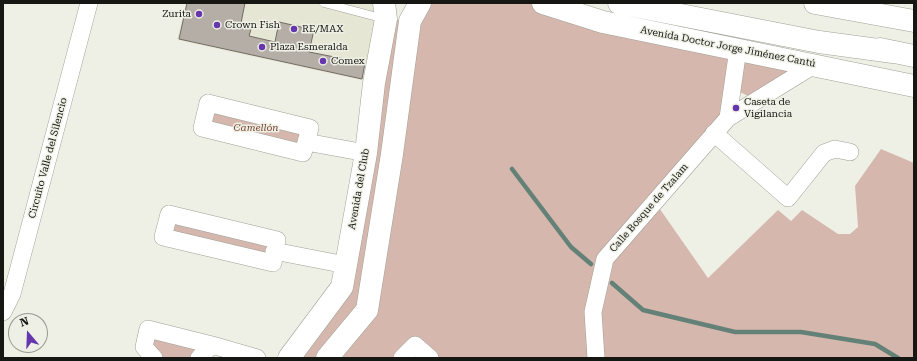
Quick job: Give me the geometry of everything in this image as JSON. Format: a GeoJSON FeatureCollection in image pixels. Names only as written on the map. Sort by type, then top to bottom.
{"type":"FeatureCollection","features":[{"type":"Feature","properties":{"kind":"street","name":"Circuito Valle del Silencio"},"geometry":{"type":"LineString","coordinates":[[3,312],[12,294],[89,3]]}},
{"type":"Feature","properties":{"kind":"street"},"geometry":{"type":"LineString","coordinates":[[327,358],[367,310],[392,154],[410,21],[420,3]]}},
{"type":"Feature","properties":{"kind":"street","name":"Avenida Doctor Jorge Jiménez Cantú"},"geometry":{"type":"LineString","coordinates":[[543,3],[603,22],[814,64],[914,86]]}},
{"type":"Feature","properties":{"kind":"street"},"geometry":{"type":"LineString","coordinates":[[619,3],[819,42],[904,54]]}},
{"type":"Feature","properties":{"kind":"street"},"geometry":{"type":"LineString","coordinates":[[686,3],[904,54]]}},
{"type":"Feature","properties":{"kind":"street"},"geometry":{"type":"LineString","coordinates":[[815,3],[908,20]]}},
{"type":"Feature","properties":{"kind":"street"},"geometry":{"type":"LineString","coordinates":[[854,3],[908,20]]}},
{"type":"Feature","properties":{"kind":"street","name":"Avenida del Club"},"geometry":{"type":"LineString","coordinates":[[289,358],[342,287],[366,153],[374,83],[385,11]]}},
{"type":"Feature","properties":{"kind":"street"},"geometry":{"type":"LineString","coordinates":[[728,118],[738,49]]}},
{"type":"Feature","properties":{"kind":"street","name":"Calle Bosque de Tzalam"},"geometry":{"type":"LineString","coordinates":[[596,358],[593,312],[605,259],[728,118],[814,64]]}},
{"type":"Feature","properties":{"kind":"street"},"geometry":{"type":"LineString","coordinates":[[208,103],[310,128],[306,142],[303,154],[202,128],[208,103]]}},
{"type":"Feature","properties":{"kind":"street"},"geometry":{"type":"LineString","coordinates":[[714,133],[788,198],[824,152],[835,149],[850,152]]}},
{"type":"Feature","properties":{"kind":"street"},"geometry":{"type":"LineString","coordinates":[[306,142],[366,153]]}},
{"type":"Feature","properties":{"kind":"street"},"geometry":{"type":"LineString","coordinates":[[169,214],[277,240],[274,251],[273,263],[163,237],[169,214]]}},
{"type":"Feature","properties":{"kind":"street"},"geometry":{"type":"LineString","coordinates":[[274,251],[346,265]]}},
{"type":"Feature","properties":{"kind":"street"},"geometry":{"type":"LineString","coordinates":[[154,358],[144,347],[148,329],[257,358]]}},
{"type":"Feature","properties":{"kind":"street"},"geometry":{"type":"LineString","coordinates":[[199,358],[212,345]]}},
{"type":"Feature","properties":{"kind":"street"},"geometry":{"type":"LineString","coordinates":[[402,358],[415,345],[430,358]]}},
{"type":"Feature","properties":{"kind":"lane"},"geometry":{"type":"LineString","coordinates":[[324,3],[385,11]]}},
{"type":"Feature","properties":{"kind":"shaded area","name":"Plaza Esmeralda"},"geometry":{"type":"Polygon","coordinates":[[[186,3],[384,3],[374,83],[177,40],[186,3]]]}},
{"type":"Feature","properties":{"kind":"green space"},"geometry":{"type":"Polygon","coordinates":[[[420,3],[546,3],[814,65],[756,100],[732,88],[728,118],[655,202],[708,278],[778,210],[791,221],[802,210],[838,234],[850,234],[858,227],[855,186],[881,149],[914,163],[914,358],[430,358],[415,345],[402,358],[289,358],[342,287],[386,19],[410,21],[420,3]]]}},
{"type":"Feature","properties":{"kind":"green space","name":"Camellón"},"geometry":{"type":"Polygon","coordinates":[[[208,103],[310,128],[303,153],[202,128],[208,103]]]}},
{"type":"Feature","properties":{"kind":"green space"},"geometry":{"type":"Polygon","coordinates":[[[169,214],[277,240],[272,263],[163,237],[169,214]]]}},
{"type":"Feature","properties":{"kind":"green space"},"geometry":{"type":"Polygon","coordinates":[[[148,329],[212,345],[199,358],[154,358],[148,329]]]}},
{"type":"Feature","properties":{"kind":"building","name":"Plaza Esmeralda"},"geometry":{"type":"Polygon","coordinates":[[[187,3],[245,3],[241,23],[252,26],[249,36],[275,42],[279,22],[314,30],[309,52],[365,63],[362,79],[179,39],[187,3]]]}},
{"type":"Feature","properties":{"kind":"waterway"},"geometry":{"type":"LineString","coordinates":[[512,169],[571,247],[591,264]]}},
{"type":"Feature","properties":{"kind":"waterway"},"geometry":{"type":"LineString","coordinates":[[612,283],[643,310],[735,332],[801,332],[875,344],[898,358]]}},
{"type":"Feature","properties":{"kind":"place","name":"Zurita"},"geometry":{"type":"Point","coordinates":[199,14]}},
{"type":"Feature","properties":{"kind":"place","name":"Crown Fish"},"geometry":{"type":"Point","coordinates":[217,25]}},
{"type":"Feature","properties":{"kind":"place","name":"RE/MAX"},"geometry":{"type":"Point","coordinates":[294,29]}},
{"type":"Feature","properties":{"kind":"place","name":"Plaza Esmeralda"},"geometry":{"type":"Point","coordinates":[262,47]}},
{"type":"Feature","properties":{"kind":"place","name":"Comex"},"geometry":{"type":"Point","coordinates":[323,61]}},
{"type":"Feature","properties":{"kind":"place","name":"Caseta de Vigilancia"},"geometry":{"type":"Point","coordinates":[736,108]}}]}
